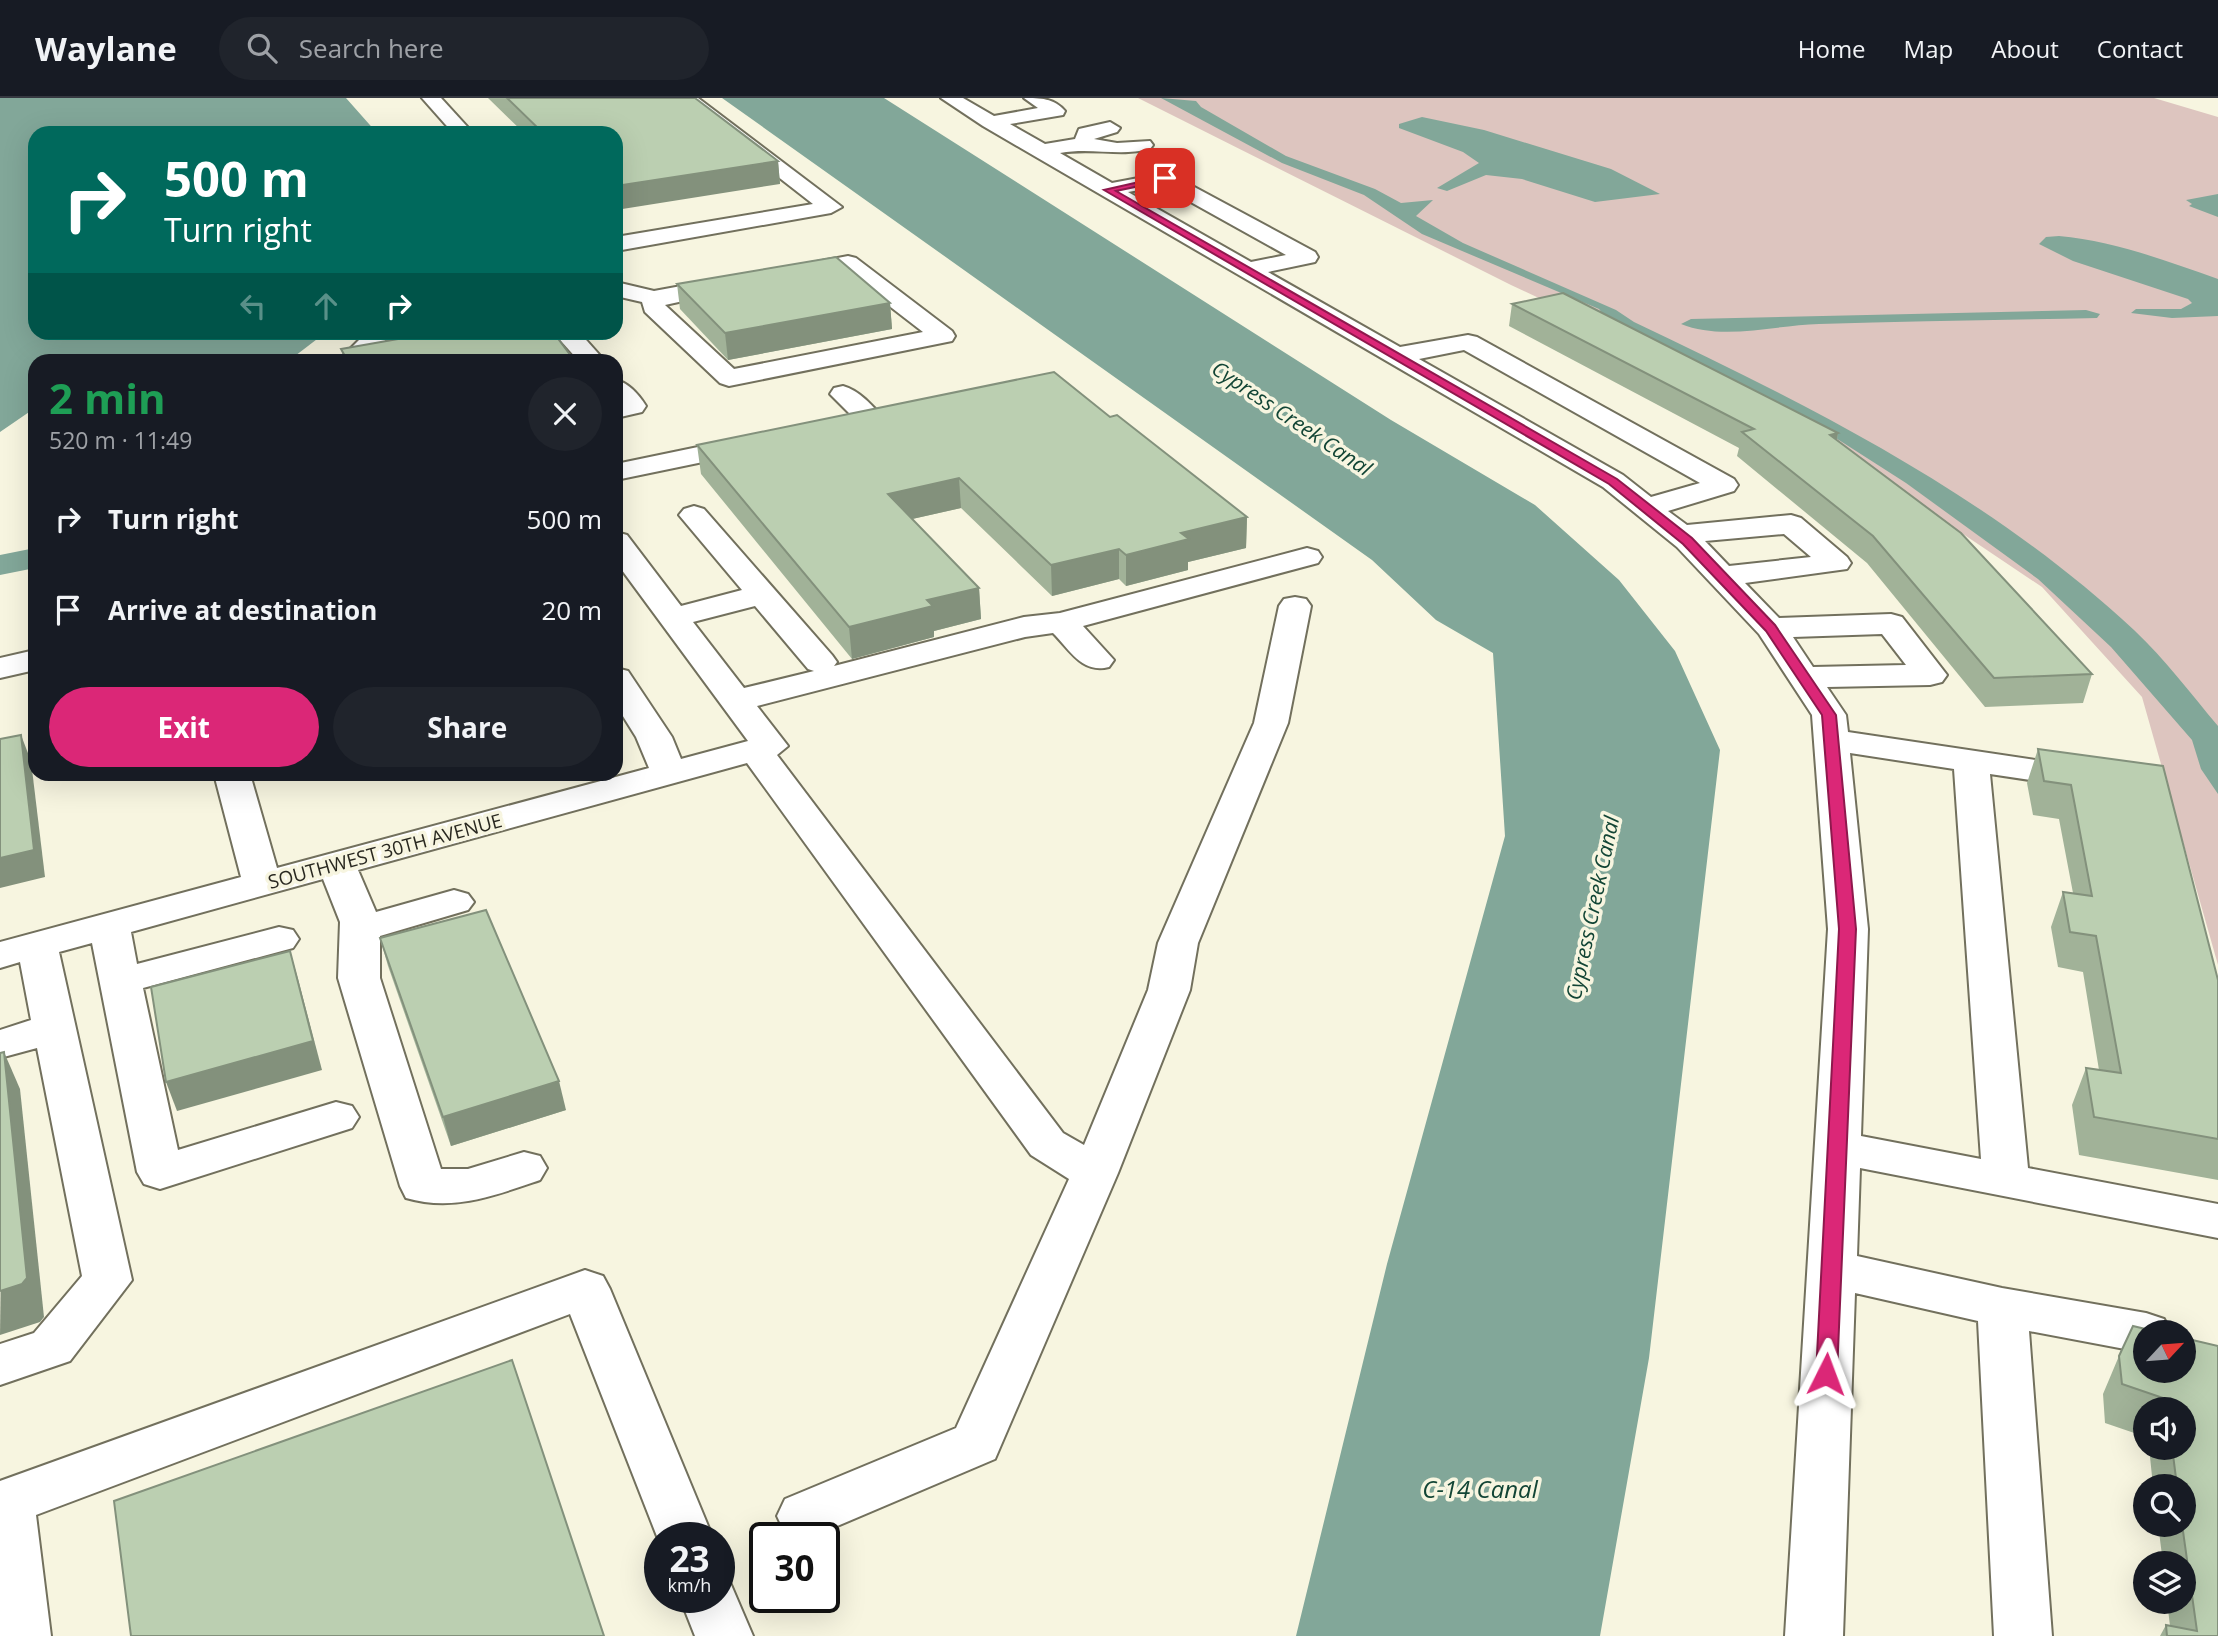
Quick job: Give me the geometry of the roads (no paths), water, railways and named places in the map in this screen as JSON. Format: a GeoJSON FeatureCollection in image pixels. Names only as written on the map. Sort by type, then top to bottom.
{"type":"FeatureCollection","features":[{"type":"Feature","properties":{"kind":"street"},"geometry":{"type":"LineString","coordinates":[[431,98],[457,126]]}},
{"type":"Feature","properties":{"kind":"street"},"geometry":{"type":"LineString","coordinates":[[623,243],[831,207],[686,98]]}},
{"type":"Feature","properties":{"kind":"street"},"geometry":{"type":"LineString","coordinates":[[974,106],[1056,111],[1033,98]]}},
{"type":"Feature","properties":{"kind":"street"},"geometry":{"type":"LineString","coordinates":[[974,106],[1041,151],[1613,481],[1681,535],[1771,628],[1829,715],[1848,929],[1814,1636]]}},
{"type":"Feature","properties":{"kind":"street"},"geometry":{"type":"LineString","coordinates":[[1083,144],[1086,132],[1110,128]]}},
{"type":"Feature","properties":{"kind":"street"},"geometry":{"type":"LineString","coordinates":[[1041,151],[1083,144],[1140,154],[1165,178],[1307,257],[1246,270]]}},
{"type":"Feature","properties":{"kind":"street"},"geometry":{"type":"LineString","coordinates":[[1108,190],[1165,178]]}},
{"type":"Feature","properties":{"kind":"street"},"geometry":{"type":"LineString","coordinates":[[623,291],[654,298],[848,263],[943,336],[729,378],[653,307],[654,298]]}},
{"type":"Feature","properties":{"kind":"street"},"geometry":{"type":"LineString","coordinates":[[358,354],[373,340]]}},
{"type":"Feature","properties":{"kind":"street"},"geometry":{"type":"LineString","coordinates":[[572,340],[585,354]]}},
{"type":"Feature","properties":{"kind":"street"},"geometry":{"type":"LineString","coordinates":[[1394,356],[1468,342],[1724,485],[1646,508]]}},
{"type":"Feature","properties":{"kind":"street"},"geometry":{"type":"LineString","coordinates":[[843,394],[856,422],[897,414]]}},
{"type":"Feature","properties":{"kind":"street"},"geometry":{"type":"LineString","coordinates":[[623,395],[633,406],[623,408]]}},
{"type":"Feature","properties":{"kind":"street"},"geometry":{"type":"LineString","coordinates":[[623,470],[776,439]]}},
{"type":"Feature","properties":{"kind":"street"},"geometry":{"type":"LineString","coordinates":[[694,515],[820,662]]}},
{"type":"Feature","properties":{"kind":"street"},"geometry":{"type":"LineString","coordinates":[[1681,535],[1791,524],[1836,563],[1722,576]]}},
{"type":"Feature","properties":{"kind":"street"},"geometry":{"type":"LineString","coordinates":[[736,701],[1024,627],[1060,622],[1307,557]]}},
{"type":"Feature","properties":{"kind":"street"},"geometry":{"type":"LineString","coordinates":[[623,560],[736,701],[763,748],[1047,1144],[1095,1173]]}},
{"type":"Feature","properties":{"kind":"street"},"geometry":{"type":"LineString","coordinates":[[671,618],[761,595]]}},
{"type":"Feature","properties":{"kind":"street"},"geometry":{"type":"LineString","coordinates":[[805,1516],[976,1443],[1095,1173],[1169,990],[1178,943],[1271,723],[1295,606]]}},
{"type":"Feature","properties":{"kind":"street"},"geometry":{"type":"LineString","coordinates":[[1060,622],[1097,660]]}},
{"type":"Feature","properties":{"kind":"street"},"geometry":{"type":"LineString","coordinates":[[1771,628],[1891,624],[1930,675],[1804,677]]}},
{"type":"Feature","properties":{"kind":"street"},"geometry":{"type":"LineString","coordinates":[[0,668],[28,662]]}},
{"type":"Feature","properties":{"kind":"street"},"geometry":{"type":"LineString","coordinates":[[623,689],[654,737],[669,774]]}},
{"type":"Feature","properties":{"kind":"street"},"geometry":{"type":"LineString","coordinates":[[1831,740],[2119,782]]}},
{"type":"Feature","properties":{"kind":"street","name":"SOUTHWEST 30TH AVENUE"},"geometry":{"type":"LineString","coordinates":[[18,950],[763,748]]}},
{"type":"Feature","properties":{"kind":"street"},"geometry":{"type":"LineString","coordinates":[[1971,761],[2006,1180]]}},
{"type":"Feature","properties":{"kind":"street"},"geometry":{"type":"LineString","coordinates":[[234,781],[262,884]]}},
{"type":"Feature","properties":{"kind":"street"},"geometry":{"type":"LineString","coordinates":[[337,864],[360,922],[359,978],[423,1186],[470,1186],[524,1168]]}},
{"type":"Feature","properties":{"kind":"street"},"geometry":{"type":"LineString","coordinates":[[360,929],[454,902]]}},
{"type":"Feature","properties":{"kind":"street"},"geometry":{"type":"LineString","coordinates":[[109,925],[160,1172],[335,1116]]}},
{"type":"Feature","properties":{"kind":"street"},"geometry":{"type":"LineString","coordinates":[[121,981],[279,939]]}},
{"type":"Feature","properties":{"kind":"street"},"geometry":{"type":"LineString","coordinates":[[0,1365],[52,1347],[107,1280],[54,1028],[18,950]]}},
{"type":"Feature","properties":{"kind":"street"},"geometry":{"type":"LineString","coordinates":[[0,1044],[54,1028]]}},
{"type":"Feature","properties":{"kind":"street"},"geometry":{"type":"LineString","coordinates":[[1837,1147],[2218,1221]]}},
{"type":"Feature","properties":{"kind":"street"},"geometry":{"type":"LineString","coordinates":[[1831,1269],[2002,1307],[2133,1331]]}},
{"type":"Feature","properties":{"kind":"street"},"geometry":{"type":"LineString","coordinates":[[22,1636],[3,1503],[585,1289],[679,1522]]}},
{"type":"Feature","properties":{"kind":"street"},"geometry":{"type":"LineString","coordinates":[[2002,1307],[2023,1636]]}},
{"type":"Feature","properties":{"kind":"street"},"geometry":{"type":"LineString","coordinates":[[715,1613],[724,1636]]}},
{"type":"Feature","properties":{"kind":"water"},"geometry":{"type":"Polygon","coordinates":[[[0,98],[346,98],[371,126],[28,126],[28,340],[316,340],[298,354],[28,354],[28,413],[0,432],[0,98]]]}},
{"type":"Feature","properties":{"kind":"water","name":"C-14 Canal"},"geometry":{"type":"Polygon","coordinates":[[[722,98],[884,98],[1391,420],[1535,505],[1619,580],[1675,651],[1720,750],[1649,1358],[1600,1636],[1296,1636],[1387,1264],[1505,836],[1493,653],[1436,620],[1372,560],[722,98]]]}},
{"type":"Feature","properties":{"kind":"water"},"geometry":{"type":"Polygon","coordinates":[[[1161,98],[1196,101],[1201,107],[1286,156],[1375,189],[1401,203],[1433,200],[1416,216],[1463,243],[1616,310],[1634,322],[1766,387],[1832,421],[1959,495],[2078,581],[2134,630],[2167,665],[2218,726],[2218,794],[2201,769],[2192,740],[2111,647],[2038,579],[1906,483],[1792,410],[1608,320],[1599,309],[1422,234],[1364,195],[1282,163],[1161,98]]]}},
{"type":"Feature","properties":{"kind":"water"},"geometry":{"type":"Polygon","coordinates":[[[1422,117],[1484,130],[1611,169],[1660,194],[1595,202],[1522,179],[1486,175],[1447,191],[1437,188],[1479,163],[1463,152],[1399,128],[1399,124],[1422,117]]]}},
{"type":"Feature","properties":{"kind":"water"},"geometry":{"type":"Polygon","coordinates":[[[2218,194],[2218,217],[2189,206],[2192,204],[2186,200],[2218,194]]]}},
{"type":"Feature","properties":{"kind":"water"},"geometry":{"type":"Polygon","coordinates":[[[2059,236],[2120,247],[2218,279],[2218,316],[2172,318],[2131,313],[2136,309],[2181,309],[2192,303],[2188,299],[2073,261],[2039,244],[2046,237],[2059,236]]]}},
{"type":"Feature","properties":{"kind":"water"},"geometry":{"type":"Polygon","coordinates":[[[2086,310],[2100,314],[2097,318],[1819,324],[1732,332],[1697,329],[1681,324],[1691,319],[2086,310]]]}},
{"type":"Feature","properties":{"kind":"waterway"},"geometry":{"type":"LineString","coordinates":[[0,565],[28,559]]}},
{"type":"Feature","properties":{"kind":"water label","name":"Cypress Creek Canal"},"geometry":{"type":"Point","coordinates":[1292,418]}},
{"type":"Feature","properties":{"kind":"water label","name":"Cypress Creek Canal"},"geometry":{"type":"Point","coordinates":[1592,908]}}]}
